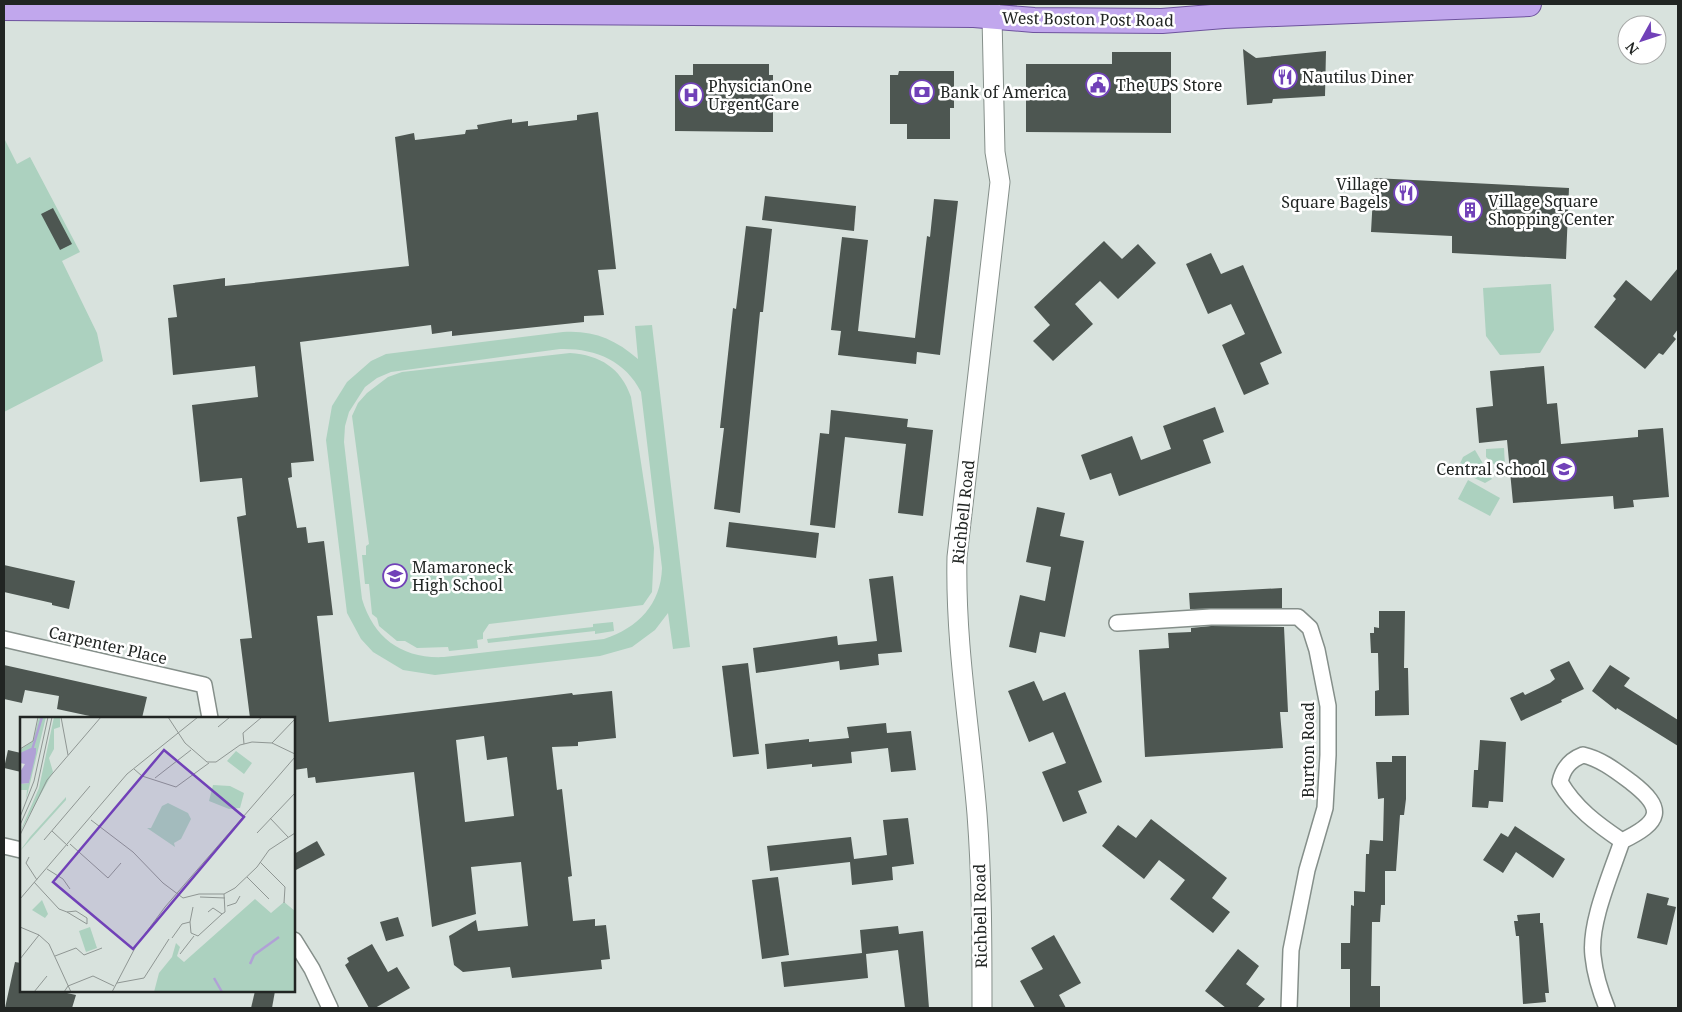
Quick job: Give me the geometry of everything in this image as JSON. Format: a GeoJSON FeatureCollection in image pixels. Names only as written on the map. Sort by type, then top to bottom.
{"type":"FeatureCollection","features":[{"type":"Feature","properties":{"kind":"main road","name":"West Boston Post Road"},"geometry":{"type":"LineString","coordinates":[[4,8],[991,10],[1034,20],[1162,22],[1213,17],[1529,4]]}},
{"type":"Feature","properties":{"kind":"street","name":"Richbell Road"},"geometry":{"type":"LineString","coordinates":[[982,1008],[981,902],[977,815],[956,604],[957,556],[1000,182],[995,152],[991,10]]}},
{"type":"Feature","properties":{"kind":"street","name":"Burton Road"},"geometry":{"type":"LineString","coordinates":[[1117,624],[1211,617],[1298,617],[1310,628],[1328,706],[1328,755],[1325,808],[1307,870],[1291,950],[1289,1008]]}},
{"type":"Feature","properties":{"kind":"street","name":"Carpenter Place"},"geometry":{"type":"LineString","coordinates":[[4,639],[204,684],[210,717]]}},
{"type":"Feature","properties":{"kind":"street"},"geometry":{"type":"LineString","coordinates":[[1607,1008],[1597,982],[1592,954],[1594,922],[1622,841],[1650,823],[1655,807],[1648,796],[1596,758],[1583,755],[1573,759],[1563,771],[1560,782],[1569,797],[1596,823],[1622,841]]}},
{"type":"Feature","properties":{"kind":"street"},"geometry":{"type":"LineString","coordinates":[[4,846],[20,850]]}},
{"type":"Feature","properties":{"kind":"street"},"geometry":{"type":"LineString","coordinates":[[295,942],[312,969],[330,1008]]}},
{"type":"Feature","properties":{"kind":"green space"},"geometry":{"type":"Polygon","coordinates":[[[4,138],[17,164],[30,157],[80,252],[62,261],[97,333],[103,361],[4,412],[4,138]]]}},
{"type":"Feature","properties":{"kind":"green space"},"geometry":{"type":"Polygon","coordinates":[[[1551,284],[1554,330],[1540,353],[1500,355],[1486,336],[1483,288],[1551,284]]]}},
{"type":"Feature","properties":{"kind":"green space"},"geometry":{"type":"Polygon","coordinates":[[[652,325],[690,647],[673,649],[668,613],[655,630],[632,647],[600,656],[435,675],[403,670],[373,652],[361,639],[347,613],[326,440],[332,406],[347,382],[371,361],[386,354],[563,332],[594,334],[603,337],[621,346],[638,359],[635,326],[652,325]],[[560,349],[391,372],[377,378],[365,387],[349,412],[345,426],[344,442],[362,599],[374,625],[392,644],[416,654],[429,657],[444,657],[604,639],[637,621],[652,603],[661,581],[662,568],[641,392],[634,381],[617,364],[596,354],[573,349],[560,349]]]}},
{"type":"Feature","properties":{"kind":"green space"},"geometry":{"type":"Polygon","coordinates":[[[570,353],[591,357],[608,365],[621,378],[631,397],[654,548],[652,592],[643,605],[489,624],[483,633],[483,639],[477,640],[478,648],[449,651],[448,647],[417,648],[405,641],[397,641],[379,626],[377,618],[372,614],[369,584],[365,584],[362,555],[366,555],[366,546],[369,544],[352,416],[358,403],[367,393],[388,377],[402,372],[570,353]]]}},
{"type":"Feature","properties":{"kind":"green space"},"geometry":{"type":"Polygon","coordinates":[[[1504,448],[1505,466],[1496,466],[1486,457],[1486,449],[1504,448]]]}},
{"type":"Feature","properties":{"kind":"green space"},"geometry":{"type":"Polygon","coordinates":[[[1475,450],[1492,479],[1485,483],[1457,470],[1463,457],[1475,450]]]}},
{"type":"Feature","properties":{"kind":"green space"},"geometry":{"type":"Polygon","coordinates":[[[1468,480],[1500,498],[1490,516],[1458,499],[1468,480]]]}},
{"type":"Feature","properties":{"kind":"green space"},"geometry":{"type":"Polygon","coordinates":[[[613,622],[614,631],[595,634],[595,631],[488,643],[487,639],[593,627],[593,624],[613,622]]]}},
{"type":"Feature","properties":{"kind":"building","name":"Nautilus Diner"},"geometry":{"type":"Polygon","coordinates":[[[1243,49],[1256,58],[1326,51],[1325,96],[1273,99],[1272,103],[1247,105],[1243,49]]]}},
{"type":"Feature","properties":{"kind":"building"},"geometry":{"type":"Polygon","coordinates":[[[1112,52],[1171,52],[1171,133],[1026,132],[1026,64],[1112,64],[1112,52]]]}},
{"type":"Feature","properties":{"kind":"building"},"geometry":{"type":"Polygon","coordinates":[[[693,64],[769,64],[769,75],[773,75],[773,132],[675,131],[675,75],[693,75],[693,64]]]}},
{"type":"Feature","properties":{"kind":"building","name":"Bank of America"},"geometry":{"type":"Polygon","coordinates":[[[899,71],[954,71],[954,108],[950,108],[950,139],[907,139],[907,124],[890,124],[890,75],[898,75],[899,71]]]}},
{"type":"Feature","properties":{"kind":"building"},"geometry":{"type":"Polygon","coordinates":[[[598,112],[616,269],[598,270],[604,315],[584,316],[584,322],[452,336],[452,331],[432,334],[431,325],[300,342],[314,461],[291,463],[292,477],[288,478],[297,528],[306,527],[308,543],[324,541],[333,615],[317,616],[329,722],[572,693],[573,695],[612,691],[616,738],[578,742],[578,746],[552,747],[557,790],[562,789],[572,876],[568,877],[573,921],[595,919],[595,926],[606,925],[610,959],[601,960],[602,969],[512,978],[510,967],[463,972],[454,965],[449,936],[476,920],[478,931],[528,926],[521,862],[471,867],[476,914],[432,927],[414,772],[316,783],[315,777],[308,778],[307,768],[295,770],[295,717],[250,717],[240,639],[252,638],[237,517],[246,515],[242,478],[200,482],[192,405],[258,397],[255,366],[173,375],[168,318],[177,317],[173,285],[225,278],[225,286],[409,266],[395,137],[414,133],[415,140],[465,134],[466,130],[478,129],[477,125],[512,119],[512,123],[528,121],[528,126],[577,120],[577,115],[598,112]],[[484,736],[456,740],[465,822],[514,816],[507,757],[487,760],[484,736]]]}},
{"type":"Feature","properties":{"kind":"building","name":"Village Square Shopping Center"},"geometry":{"type":"Polygon","coordinates":[[[1374,178],[1569,188],[1566,259],[1452,253],[1452,236],[1371,232],[1374,178]]]}},
{"type":"Feature","properties":{"kind":"building"},"geometry":{"type":"Polygon","coordinates":[[[765,196],[856,206],[854,231],[762,220],[765,196]]]}},
{"type":"Feature","properties":{"kind":"building"},"geometry":{"type":"Polygon","coordinates":[[[934,199],[958,201],[940,355],[917,352],[916,364],[838,355],[841,331],[831,330],[842,237],[868,240],[858,331],[915,338],[927,236],[930,237],[934,199]]]}},
{"type":"Feature","properties":{"kind":"building"},"geometry":{"type":"Polygon","coordinates":[[[53,208],[72,244],[60,250],[41,214],[53,208]]]}},
{"type":"Feature","properties":{"kind":"building"},"geometry":{"type":"Polygon","coordinates":[[[746,226],[772,229],[763,312],[760,312],[740,513],[714,509],[724,428],[720,428],[733,308],[736,309],[746,226]]]}},
{"type":"Feature","properties":{"kind":"building"},"geometry":{"type":"Polygon","coordinates":[[[1104,241],[1122,259],[1138,244],[1156,263],[1118,299],[1100,281],[1075,304],[1093,324],[1053,361],[1033,341],[1050,325],[1034,307],[1104,241]]]}},
{"type":"Feature","properties":{"kind":"building"},"geometry":{"type":"Polygon","coordinates":[[[1211,253],[1221,274],[1243,265],[1282,353],[1260,363],[1269,384],[1244,395],[1222,345],[1245,334],[1231,304],[1208,314],[1186,264],[1211,253]]]}},
{"type":"Feature","properties":{"kind":"building"},"geometry":{"type":"Polygon","coordinates":[[[1678,268],[1678,329],[1673,336],[1676,339],[1663,355],[1659,353],[1645,369],[1594,327],[1616,299],[1613,296],[1626,280],[1651,301],[1678,268]]]}},
{"type":"Feature","properties":{"kind":"building"},"geometry":{"type":"Polygon","coordinates":[[[1544,366],[1547,404],[1557,403],[1561,444],[1638,437],[1638,430],[1663,428],[1669,497],[1633,500],[1634,507],[1614,509],[1613,496],[1513,503],[1507,440],[1479,443],[1476,408],[1493,406],[1490,371],[1544,366]]]}},
{"type":"Feature","properties":{"kind":"building"},"geometry":{"type":"Polygon","coordinates":[[[1215,407],[1224,432],[1203,440],[1211,463],[1119,496],[1111,473],[1090,480],[1081,455],[1132,436],[1141,460],[1171,449],[1163,426],[1215,407]]]}},
{"type":"Feature","properties":{"kind":"building"},"geometry":{"type":"Polygon","coordinates":[[[831,410],[908,419],[907,427],[933,430],[923,516],[898,513],[906,444],[845,437],[835,528],[810,525],[820,433],[829,434],[831,410]]]}},
{"type":"Feature","properties":{"kind":"building"},"geometry":{"type":"Polygon","coordinates":[[[1037,507],[1065,513],[1060,536],[1084,541],[1065,637],[1040,632],[1036,653],[1009,647],[1020,595],[1045,601],[1051,567],[1026,562],[1037,507]]]}},
{"type":"Feature","properties":{"kind":"building"},"geometry":{"type":"Polygon","coordinates":[[[729,522],[819,533],[816,558],[726,547],[729,522]]]}},
{"type":"Feature","properties":{"kind":"building"},"geometry":{"type":"Polygon","coordinates":[[[4,565],[75,581],[69,609],[52,605],[52,603],[4,592],[4,565]]]}},
{"type":"Feature","properties":{"kind":"building"},"geometry":{"type":"Polygon","coordinates":[[[893,576],[902,652],[878,654],[879,665],[840,670],[839,661],[756,673],[753,648],[837,636],[838,645],[877,641],[869,579],[893,576]]]}},
{"type":"Feature","properties":{"kind":"building"},"geometry":{"type":"Polygon","coordinates":[[[1282,588],[1282,608],[1190,609],[1189,593],[1282,588]]]}},
{"type":"Feature","properties":{"kind":"building"},"geometry":{"type":"Polygon","coordinates":[[[1379,611],[1405,611],[1404,668],[1408,668],[1409,715],[1375,716],[1375,691],[1379,690],[1378,653],[1371,653],[1370,633],[1374,633],[1374,627],[1379,628],[1379,611]]]}},
{"type":"Feature","properties":{"kind":"building"},"geometry":{"type":"Polygon","coordinates":[[[1211,626],[1284,627],[1288,712],[1280,712],[1283,748],[1145,757],[1139,650],[1169,648],[1168,633],[1191,632],[1191,628],[1211,626]]]}},
{"type":"Feature","properties":{"kind":"building"},"geometry":{"type":"Polygon","coordinates":[[[1569,661],[1584,689],[1561,700],[1562,702],[1521,721],[1510,698],[1523,692],[1525,695],[1550,683],[1555,679],[1550,670],[1569,661]]]}},
{"type":"Feature","properties":{"kind":"building"},"geometry":{"type":"Polygon","coordinates":[[[748,663],[759,754],[733,757],[722,666],[748,663]]]}},
{"type":"Feature","properties":{"kind":"building"},"geometry":{"type":"Polygon","coordinates":[[[4,665],[147,697],[142,717],[94,717],[57,709],[59,696],[25,690],[22,703],[4,699],[4,665]]]}},
{"type":"Feature","properties":{"kind":"building"},"geometry":{"type":"Polygon","coordinates":[[[1610,665],[1630,678],[1624,686],[1678,720],[1678,746],[1617,708],[1616,710],[1592,691],[1610,665]]]}},
{"type":"Feature","properties":{"kind":"building"},"geometry":{"type":"Polygon","coordinates":[[[1034,681],[1043,701],[1065,692],[1102,782],[1078,791],[1087,813],[1063,822],[1042,772],[1066,763],[1053,732],[1029,742],[1008,691],[1034,681]]]}},
{"type":"Feature","properties":{"kind":"building"},"geometry":{"type":"Polygon","coordinates":[[[886,723],[887,733],[911,731],[916,770],[891,772],[888,748],[851,752],[852,763],[812,767],[812,764],[767,769],[765,744],[809,739],[809,742],[849,738],[847,727],[886,723]]]}},
{"type":"Feature","properties":{"kind":"building"},"geometry":{"type":"Polygon","coordinates":[[[1480,740],[1506,742],[1503,802],[1489,801],[1488,808],[1472,807],[1474,770],[1478,770],[1480,740]]]}},
{"type":"Feature","properties":{"kind":"building"},"geometry":{"type":"Polygon","coordinates":[[[8,750],[20,753],[20,772],[4,768],[8,750]]]}},
{"type":"Feature","properties":{"kind":"building"},"geometry":{"type":"Polygon","coordinates":[[[1392,756],[1406,756],[1406,799],[1404,815],[1400,815],[1396,871],[1385,871],[1385,905],[1381,905],[1380,922],[1372,922],[1371,986],[1380,986],[1380,1008],[1350,1008],[1350,969],[1341,969],[1341,943],[1350,943],[1351,905],[1354,906],[1354,891],[1365,892],[1366,854],[1369,854],[1370,840],[1383,841],[1384,798],[1378,799],[1376,762],[1392,762],[1392,756]]]}},
{"type":"Feature","properties":{"kind":"building"},"geometry":{"type":"Polygon","coordinates":[[[908,818],[914,864],[892,867],[893,880],[852,885],[850,862],[770,871],[767,846],[851,837],[854,859],[887,855],[883,820],[908,818]]]}},
{"type":"Feature","properties":{"kind":"building"},"geometry":{"type":"Polygon","coordinates":[[[1151,819],[1227,878],[1212,898],[1230,912],[1213,933],[1170,899],[1185,880],[1159,860],[1144,879],[1102,846],[1118,825],[1136,838],[1151,819]]]}},
{"type":"Feature","properties":{"kind":"building"},"geometry":{"type":"Polygon","coordinates":[[[1515,826],[1565,859],[1553,878],[1516,852],[1503,873],[1483,860],[1501,833],[1508,837],[1515,826]]]}},
{"type":"Feature","properties":{"kind":"building"},"geometry":{"type":"Polygon","coordinates":[[[317,841],[325,855],[295,870],[295,853],[317,841]]]}},
{"type":"Feature","properties":{"kind":"building"},"geometry":{"type":"Polygon","coordinates":[[[778,877],[789,955],[762,959],[752,880],[778,877]]]}},
{"type":"Feature","properties":{"kind":"building"},"geometry":{"type":"Polygon","coordinates":[[[1647,893],[1669,898],[1667,905],[1676,907],[1667,945],[1637,938],[1647,893]]]}},
{"type":"Feature","properties":{"kind":"building"},"geometry":{"type":"Polygon","coordinates":[[[1540,913],[1540,923],[1543,923],[1549,993],[1545,993],[1546,1002],[1523,1004],[1519,936],[1516,936],[1514,921],[1518,921],[1517,915],[1540,913]]]}},
{"type":"Feature","properties":{"kind":"building"},"geometry":{"type":"Polygon","coordinates":[[[398,917],[404,936],[386,941],[380,922],[398,917]]]}},
{"type":"Feature","properties":{"kind":"building"},"geometry":{"type":"Polygon","coordinates":[[[898,926],[899,934],[923,931],[929,1008],[905,1008],[898,950],[866,954],[868,978],[784,987],[781,962],[862,953],[860,930],[898,926]]]}},
{"type":"Feature","properties":{"kind":"building"},"geometry":{"type":"Polygon","coordinates":[[[1054,935],[1081,983],[1059,995],[1066,1008],[1035,1008],[1020,981],[1043,969],[1031,948],[1054,935]]]}},
{"type":"Feature","properties":{"kind":"building"},"geometry":{"type":"Polygon","coordinates":[[[372,944],[388,972],[397,967],[410,988],[375,1008],[369,1008],[345,965],[349,962],[347,958],[372,944]]]}},
{"type":"Feature","properties":{"kind":"building"},"geometry":{"type":"Polygon","coordinates":[[[1238,949],[1259,966],[1246,984],[1265,999],[1257,1008],[1226,1008],[1205,991],[1238,949]]]}},
{"type":"Feature","properties":{"kind":"building"},"geometry":{"type":"Polygon","coordinates":[[[15,962],[20,963],[20,992],[62,992],[76,995],[72,1008],[5,1008],[15,962]]]}},
{"type":"Feature","properties":{"kind":"building"},"geometry":{"type":"Polygon","coordinates":[[[255,992],[275,992],[272,1008],[251,1008],[255,992]]]}},
{"type":"Feature","properties":{"kind":"place","name":"Nautilus Diner"},"geometry":{"type":"Point","coordinates":[1285,77]}},
{"type":"Feature","properties":{"kind":"place","name":"The UPS Store"},"geometry":{"type":"Point","coordinates":[1098,85]}},
{"type":"Feature","properties":{"kind":"place","name":"Bank of America"},"geometry":{"type":"Point","coordinates":[922,92]}},
{"type":"Feature","properties":{"kind":"place","name":"PhysicianOne Urgent Care"},"geometry":{"type":"Point","coordinates":[691,95]}},
{"type":"Feature","properties":{"kind":"place","name":"Village Square Bagels"},"geometry":{"type":"Point","coordinates":[1406,193]}},
{"type":"Feature","properties":{"kind":"place","name":"Village Square Shopping Center"},"geometry":{"type":"Point","coordinates":[1470,210]}},
{"type":"Feature","properties":{"kind":"place","name":"Central School"},"geometry":{"type":"Point","coordinates":[1564,469]}},
{"type":"Feature","properties":{"kind":"place","name":"Mamaroneck High School"},"geometry":{"type":"Point","coordinates":[395,576]}}]}
